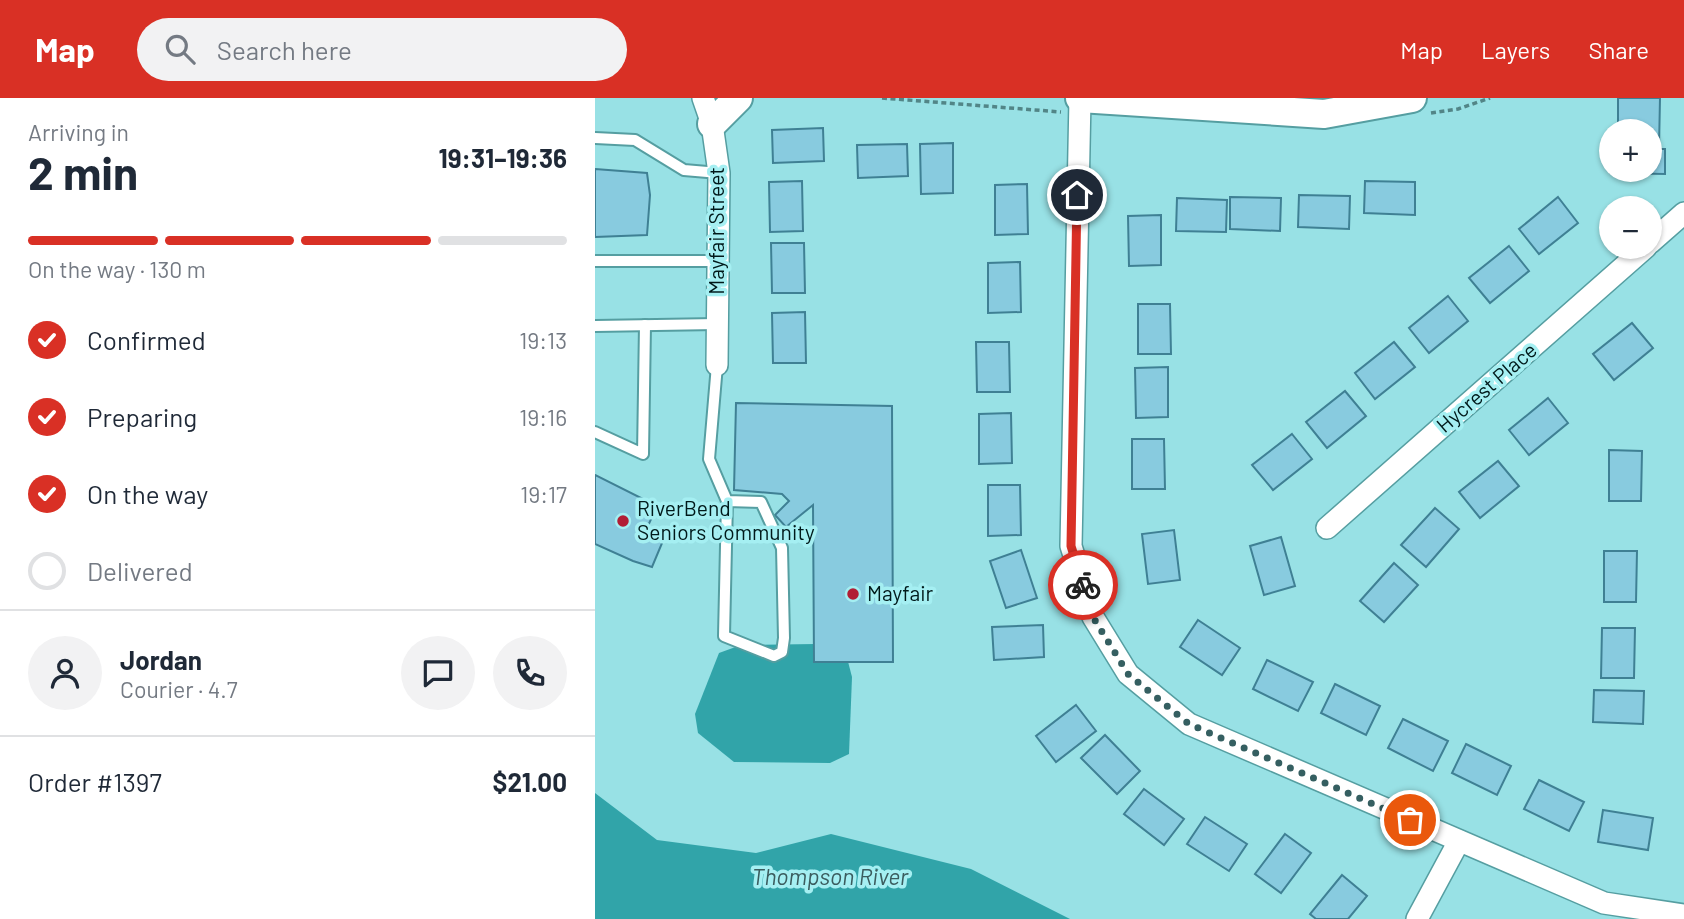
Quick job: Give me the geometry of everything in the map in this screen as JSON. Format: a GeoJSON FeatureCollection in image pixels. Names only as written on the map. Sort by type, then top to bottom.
{"type":"FeatureCollection","features":[{"type":"Feature","properties":{"kind":"main road"},"geometry":{"type":"LineString","coordinates":[[707,111],[739,98]]}},
{"type":"Feature","properties":{"kind":"main road"},"geometry":{"type":"LineString","coordinates":[[1080,98],[1216,102],[1324,114],[1412,98]]}},
{"type":"Feature","properties":{"kind":"street"},"geometry":{"type":"LineString","coordinates":[[1080,98],[1071,546],[1093,617],[1128,674],[1189,724],[1604,903],[1684,915]]}},
{"type":"Feature","properties":{"kind":"street","name":"Mayfair Street"},"geometry":{"type":"LineString","coordinates":[[707,111],[719,173],[717,365]]}},
{"type":"Feature","properties":{"kind":"street"},"geometry":{"type":"LineString","coordinates":[[1662,232],[1684,213]]}},
{"type":"Feature","properties":{"kind":"street","name":"Hycrest Place"},"geometry":{"type":"LineString","coordinates":[[1327,528],[1632,259]]}},
{"type":"Feature","properties":{"kind":"street"},"geometry":{"type":"LineString","coordinates":[[1417,919],[1459,841]]}},
{"type":"Feature","properties":{"kind":"lane"},"geometry":{"type":"LineString","coordinates":[[595,138],[635,140],[684,170],[719,173]]}},
{"type":"Feature","properties":{"kind":"lane"},"geometry":{"type":"LineString","coordinates":[[595,261],[718,261]]}},
{"type":"Feature","properties":{"kind":"lane"},"geometry":{"type":"LineString","coordinates":[[595,326],[717,324]]}},
{"type":"Feature","properties":{"kind":"lane"},"geometry":{"type":"LineString","coordinates":[[595,432],[643,454],[645,325]]}},
{"type":"Feature","properties":{"kind":"lane"},"geometry":{"type":"LineString","coordinates":[[717,365],[709,459],[727,501],[724,636],[774,656],[782,652],[784,638],[782,548],[761,502],[727,501]]}},
{"type":"Feature","properties":{"kind":"water"},"geometry":{"type":"Polygon","coordinates":[[[816,644],[846,654],[852,677],[849,754],[830,763],[734,762],[698,733],[695,714],[719,653],[741,645],[816,644]]]}},
{"type":"Feature","properties":{"kind":"water","name":"Thompson River"},"geometry":{"type":"Polygon","coordinates":[[[595,793],[657,840],[756,853],[831,834],[971,869],[1070,919],[595,919],[595,793]]]}},
{"type":"Feature","properties":{"kind":"building"},"geometry":{"type":"Polygon","coordinates":[[[1618,98],[1660,98],[1660,119],[1618,119],[1618,98]]]}},
{"type":"Feature","properties":{"kind":"building"},"geometry":{"type":"Polygon","coordinates":[[[823,128],[824,161],[773,163],[772,130],[823,128]]]}},
{"type":"Feature","properties":{"kind":"building"},"geometry":{"type":"Polygon","coordinates":[[[953,143],[953,193],[921,194],[920,144],[953,143]]]}},
{"type":"Feature","properties":{"kind":"building"},"geometry":{"type":"Polygon","coordinates":[[[907,144],[908,176],[858,178],[857,145],[907,144]]]}},
{"type":"Feature","properties":{"kind":"building"},"geometry":{"type":"Polygon","coordinates":[[[1662,149],[1665,149],[1665,174],[1662,174],[1662,149]]]}},
{"type":"Feature","properties":{"kind":"building"},"geometry":{"type":"Polygon","coordinates":[[[595,169],[647,173],[650,195],[647,235],[595,237],[595,169]]]}},
{"type":"Feature","properties":{"kind":"building"},"geometry":{"type":"Polygon","coordinates":[[[802,181],[803,231],[770,232],[769,182],[802,181]]]}},
{"type":"Feature","properties":{"kind":"building"},"geometry":{"type":"Polygon","coordinates":[[[1365,181],[1415,182],[1415,215],[1364,213],[1365,181]]]}},
{"type":"Feature","properties":{"kind":"building"},"geometry":{"type":"Polygon","coordinates":[[[1027,184],[1028,234],[995,235],[995,185],[1027,184]]]}},
{"type":"Feature","properties":{"kind":"building"},"geometry":{"type":"Polygon","coordinates":[[[1299,195],[1350,196],[1349,229],[1298,227],[1299,195]]]}},
{"type":"Feature","properties":{"kind":"building"},"geometry":{"type":"Polygon","coordinates":[[[1230,197],[1281,198],[1280,231],[1230,229],[1230,197]]]}},
{"type":"Feature","properties":{"kind":"building"},"geometry":{"type":"Polygon","coordinates":[[[1558,197],[1578,223],[1539,254],[1519,229],[1558,197]]]}},
{"type":"Feature","properties":{"kind":"building"},"geometry":{"type":"Polygon","coordinates":[[[1177,198],[1227,200],[1226,232],[1176,231],[1177,198]]]}},
{"type":"Feature","properties":{"kind":"building"},"geometry":{"type":"Polygon","coordinates":[[[1161,215],[1161,265],[1129,266],[1128,216],[1161,215]]]}},
{"type":"Feature","properties":{"kind":"building"},"geometry":{"type":"Polygon","coordinates":[[[771,243],[804,243],[805,293],[772,293],[771,243]]]}},
{"type":"Feature","properties":{"kind":"building"},"geometry":{"type":"Polygon","coordinates":[[[1509,246],[1529,271],[1490,303],[1469,278],[1509,246]]]}},
{"type":"Feature","properties":{"kind":"building"},"geometry":{"type":"Polygon","coordinates":[[[1020,262],[1021,312],[988,313],[988,263],[1020,262]]]}},
{"type":"Feature","properties":{"kind":"building"},"geometry":{"type":"Polygon","coordinates":[[[1448,296],[1468,321],[1429,353],[1409,328],[1448,296]]]}},
{"type":"Feature","properties":{"kind":"building"},"geometry":{"type":"Polygon","coordinates":[[[1138,304],[1170,304],[1171,354],[1138,354],[1138,304]]]}},
{"type":"Feature","properties":{"kind":"building"},"geometry":{"type":"Polygon","coordinates":[[[805,312],[806,363],[773,363],[772,313],[805,312]]]}},
{"type":"Feature","properties":{"kind":"building"},"geometry":{"type":"Polygon","coordinates":[[[1632,323],[1653,348],[1614,380],[1593,354],[1632,323]]]}},
{"type":"Feature","properties":{"kind":"building"},"geometry":{"type":"Polygon","coordinates":[[[976,342],[1009,342],[1010,392],[977,392],[976,342]]]}},
{"type":"Feature","properties":{"kind":"building"},"geometry":{"type":"Polygon","coordinates":[[[1394,342],[1415,367],[1375,399],[1355,373],[1394,342]]]}},
{"type":"Feature","properties":{"kind":"building"},"geometry":{"type":"Polygon","coordinates":[[[1168,367],[1168,417],[1136,418],[1135,368],[1168,367]]]}},
{"type":"Feature","properties":{"kind":"building"},"geometry":{"type":"Polygon","coordinates":[[[1345,391],[1366,416],[1327,448],[1306,422],[1345,391]]]}},
{"type":"Feature","properties":{"kind":"building"},"geometry":{"type":"Polygon","coordinates":[[[1548,398],[1568,423],[1529,455],[1509,430],[1548,398]]]}},
{"type":"Feature","properties":{"kind":"building","name":"Mayfair"},"geometry":{"type":"Polygon","coordinates":[[[736,403],[892,406],[893,662],[814,662],[813,505],[786,527],[775,515],[789,501],[782,494],[734,490],[736,403]]]}},
{"type":"Feature","properties":{"kind":"building"},"geometry":{"type":"Polygon","coordinates":[[[1011,413],[1012,463],[979,464],[979,414],[1011,413]]]}},
{"type":"Feature","properties":{"kind":"building"},"geometry":{"type":"Polygon","coordinates":[[[1292,434],[1312,459],[1273,490],[1252,465],[1292,434]]]}},
{"type":"Feature","properties":{"kind":"building"},"geometry":{"type":"Polygon","coordinates":[[[1132,439],[1164,439],[1165,489],[1132,489],[1132,439]]]}},
{"type":"Feature","properties":{"kind":"building"},"geometry":{"type":"Polygon","coordinates":[[[1609,450],[1642,451],[1641,501],[1609,501],[1609,450]]]}},
{"type":"Feature","properties":{"kind":"building"},"geometry":{"type":"Polygon","coordinates":[[[1498,461],[1519,486],[1480,518],[1459,492],[1498,461]]]}},
{"type":"Feature","properties":{"kind":"building","name":"RiverBend Seniors Community"},"geometry":{"type":"Polygon","coordinates":[[[595,475],[657,506],[647,528],[665,536],[652,567],[595,544],[595,475]]]}},
{"type":"Feature","properties":{"kind":"building"},"geometry":{"type":"Polygon","coordinates":[[[988,485],[1020,485],[1021,535],[988,536],[988,485]]]}},
{"type":"Feature","properties":{"kind":"building"},"geometry":{"type":"Polygon","coordinates":[[[1435,508],[1459,529],[1426,567],[1401,545],[1435,508]]]}},
{"type":"Feature","properties":{"kind":"building"},"geometry":{"type":"Polygon","coordinates":[[[1174,530],[1180,580],[1148,584],[1142,534],[1174,530]]]}},
{"type":"Feature","properties":{"kind":"building"},"geometry":{"type":"Polygon","coordinates":[[[1281,537],[1295,586],[1264,595],[1250,546],[1281,537]]]}},
{"type":"Feature","properties":{"kind":"building"},"geometry":{"type":"Polygon","coordinates":[[[1021,550],[1037,598],[1006,608],[990,561],[1021,550]]]}},
{"type":"Feature","properties":{"kind":"building"},"geometry":{"type":"Polygon","coordinates":[[[1604,551],[1637,551],[1636,602],[1604,602],[1604,551]]]}},
{"type":"Feature","properties":{"kind":"building"},"geometry":{"type":"Polygon","coordinates":[[[1394,563],[1418,585],[1384,622],[1360,601],[1394,563]]]}},
{"type":"Feature","properties":{"kind":"building"},"geometry":{"type":"Polygon","coordinates":[[[1198,620],[1240,648],[1222,675],[1180,647],[1198,620]]]}},
{"type":"Feature","properties":{"kind":"building"},"geometry":{"type":"Polygon","coordinates":[[[1043,625],[1044,657],[994,660],[992,627],[1043,625]]]}},
{"type":"Feature","properties":{"kind":"building"},"geometry":{"type":"Polygon","coordinates":[[[1602,628],[1635,628],[1634,678],[1601,678],[1602,628]]]}},
{"type":"Feature","properties":{"kind":"building"},"geometry":{"type":"Polygon","coordinates":[[[1267,660],[1313,682],[1298,711],[1253,689],[1267,660]]]}},
{"type":"Feature","properties":{"kind":"building"},"geometry":{"type":"Polygon","coordinates":[[[1335,684],[1380,706],[1366,735],[1321,713],[1335,684]]]}},
{"type":"Feature","properties":{"kind":"building"},"geometry":{"type":"Polygon","coordinates":[[[1594,690],[1644,691],[1643,724],[1593,722],[1594,690]]]}},
{"type":"Feature","properties":{"kind":"building"},"geometry":{"type":"Polygon","coordinates":[[[1076,705],[1096,731],[1056,762],[1036,736],[1076,705]]]}},
{"type":"Feature","properties":{"kind":"building"},"geometry":{"type":"Polygon","coordinates":[[[1403,719],[1448,741],[1433,771],[1388,748],[1403,719]]]}},
{"type":"Feature","properties":{"kind":"building"},"geometry":{"type":"Polygon","coordinates":[[[1105,735],[1140,771],[1117,794],[1081,758],[1105,735]]]}},
{"type":"Feature","properties":{"kind":"building"},"geometry":{"type":"Polygon","coordinates":[[[1466,744],[1511,766],[1497,795],[1452,773],[1466,744]]]}},
{"type":"Feature","properties":{"kind":"building"},"geometry":{"type":"Polygon","coordinates":[[[1539,780],[1584,802],[1569,831],[1524,809],[1539,780]]]}},
{"type":"Feature","properties":{"kind":"building"},"geometry":{"type":"Polygon","coordinates":[[[1144,789],[1184,819],[1164,845],[1124,814],[1144,789]]]}},
{"type":"Feature","properties":{"kind":"building"},"geometry":{"type":"Polygon","coordinates":[[[1603,810],[1653,818],[1648,850],[1598,842],[1603,810]]]}},
{"type":"Feature","properties":{"kind":"building"},"geometry":{"type":"Polygon","coordinates":[[[1205,817],[1247,844],[1229,871],[1187,844],[1205,817]]]}},
{"type":"Feature","properties":{"kind":"building"},"geometry":{"type":"Polygon","coordinates":[[[1285,834],[1311,853],[1281,893],[1255,874],[1285,834]]]}},
{"type":"Feature","properties":{"kind":"building"},"geometry":{"type":"Polygon","coordinates":[[[1342,875],[1367,896],[1348,919],[1316,919],[1310,914],[1342,875]]]}},
{"type":"Feature","properties":{"kind":"way so far"},"geometry":{"type":"LineString","coordinates":[[1083,585],[1093,617],[1128,674],[1189,724],[1410,820]]}},
{"type":"Feature","properties":{"kind":"place","name":"RiverBend Seniors Community"},"geometry":{"type":"Point","coordinates":[623,521]}},
{"type":"Feature","properties":{"kind":"place","name":"Mayfair"},"geometry":{"type":"Point","coordinates":[853,594]}},
{"type":"Feature","properties":{"kind":"route"},"geometry":{"type":"LineString","coordinates":[[1077,195],[1071,546],[1083,585]]}}]}
